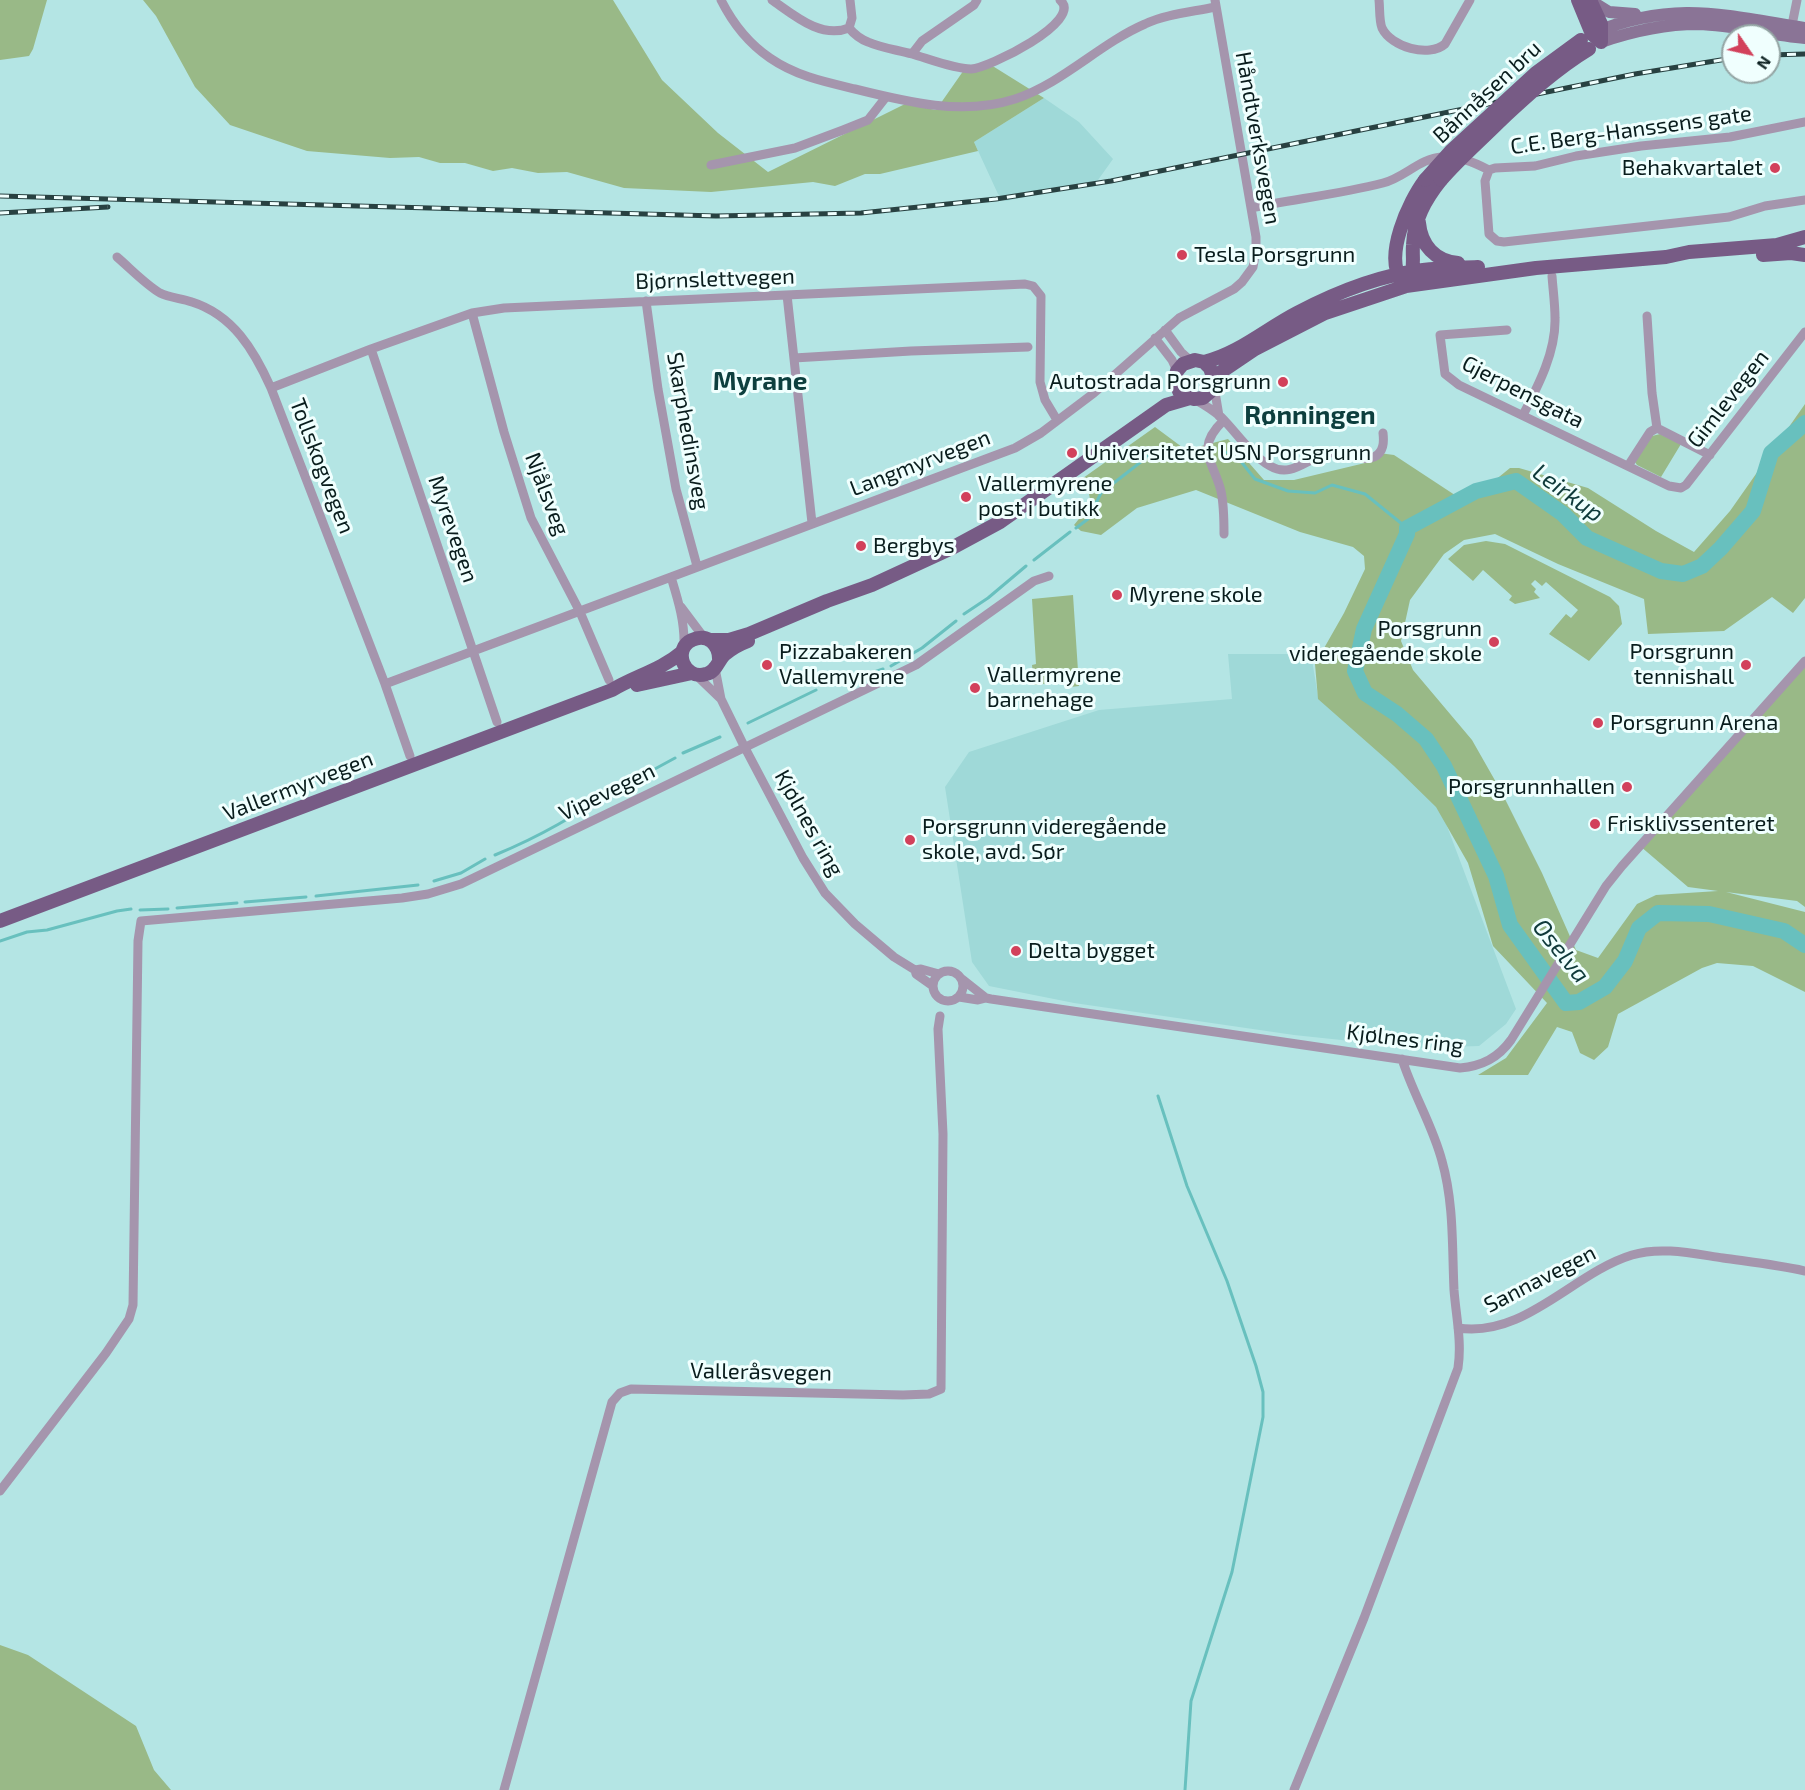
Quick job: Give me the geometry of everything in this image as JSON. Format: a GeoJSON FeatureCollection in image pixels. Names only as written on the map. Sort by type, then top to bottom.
{"type":"FeatureCollection","features":[{"type":"Feature","properties":{"kind":"main road"},"geometry":{"type":"LineString","coordinates":[[1586,0],[1593,39]]}},
{"type":"Feature","properties":{"kind":"main road","name":"Bånnåsen bru"},"geometry":{"type":"LineString","coordinates":[[1397,274],[1396,258],[1402,221],[1425,180],[1451,152],[1558,54],[1593,39]]}},
{"type":"Feature","properties":{"kind":"main road","name":"Bånnåsen bru"},"geometry":{"type":"LineString","coordinates":[[1419,213],[1441,180],[1477,143],[1532,91],[1593,39]]}},
{"type":"Feature","properties":{"kind":"main road"},"geometry":{"type":"LineString","coordinates":[[1406,286],[1413,272],[1414,236],[1419,213]]}},
{"type":"Feature","properties":{"kind":"main road"},"geometry":{"type":"LineString","coordinates":[[1419,213],[1421,237],[1430,251],[1444,261],[1470,263],[1477,267]]}},
{"type":"Feature","properties":{"kind":"main road"},"geometry":{"type":"LineString","coordinates":[[872,585],[829,608],[742,644],[726,654],[708,674],[694,674],[683,664],[683,650],[693,639],[739,637],[872,585],[925,561],[1000,522],[1166,405],[1206,395],[1221,372],[1238,359],[1305,322],[1350,303],[1406,286],[1536,268],[1777,245],[1805,237]]}},
{"type":"Feature","properties":{"kind":"main road"},"geometry":{"type":"LineString","coordinates":[[1666,257],[1690,260],[1791,253],[1805,255]]}},
{"type":"Feature","properties":{"kind":"main road"},"geometry":{"type":"LineString","coordinates":[[971,536],[995,516],[1149,408],[1166,393],[1183,364],[1232,352],[1281,321],[1318,303],[1397,274],[1515,265],[1536,268]]}},
{"type":"Feature","properties":{"kind":"main road"},"geometry":{"type":"LineString","coordinates":[[1397,274],[1406,286]]}},
{"type":"Feature","properties":{"kind":"main road"},"geometry":{"type":"LineString","coordinates":[[1197,361],[1213,372],[1214,382]]}},
{"type":"Feature","properties":{"kind":"main road"},"geometry":{"type":"LineString","coordinates":[[1176,375],[1179,391],[1192,399]]}},
{"type":"Feature","properties":{"kind":"main road"},"geometry":{"type":"LineString","coordinates":[[707,639],[717,649],[717,665]]}},
{"type":"Feature","properties":{"kind":"main road","name":"Vallermyrvegen"},"geometry":{"type":"LineString","coordinates":[[0,921],[610,685],[625,682],[665,665],[683,650]]}},
{"type":"Feature","properties":{"kind":"main road","name":"Vallermyrvegen"},"geometry":{"type":"LineString","coordinates":[[610,685],[694,674]]}},
{"type":"Feature","properties":{"kind":"street"},"geometry":{"type":"LineString","coordinates":[[721,0],[735,26],[778,64],[813,79],[925,104],[958,107],[984,106],[1008,101],[1046,85],[1109,43],[1145,23],[1215,3]]}},
{"type":"Feature","properties":{"kind":"street"},"geometry":{"type":"LineString","coordinates":[[772,0],[814,27],[829,33],[849,28]]}},
{"type":"Feature","properties":{"kind":"street"},"geometry":{"type":"LineString","coordinates":[[849,28],[852,18],[850,0]]}},
{"type":"Feature","properties":{"kind":"street"},"geometry":{"type":"LineString","coordinates":[[912,54],[922,41],[974,6],[977,0]]}},
{"type":"Feature","properties":{"kind":"street"},"geometry":{"type":"LineString","coordinates":[[849,28],[869,43],[973,69],[996,61],[1054,27],[1063,17],[1065,10],[1064,3],[1060,0]]}},
{"type":"Feature","properties":{"kind":"street"},"geometry":{"type":"LineString","coordinates":[[1379,0],[1381,24],[1388,36],[1398,43],[1424,51],[1439,49],[1445,44],[1470,0]]}},
{"type":"Feature","properties":{"kind":"street"},"geometry":{"type":"LineString","coordinates":[[1586,0],[1617,14],[1703,11],[1791,31],[1805,38]]}},
{"type":"Feature","properties":{"kind":"street"},"geometry":{"type":"LineString","coordinates":[[1791,31],[1797,0]]}},
{"type":"Feature","properties":{"kind":"street","name":"Håndtverksvegen"},"geometry":{"type":"LineString","coordinates":[[1215,3],[1251,208],[1256,250],[1249,275]]}},
{"type":"Feature","properties":{"kind":"street"},"geometry":{"type":"LineString","coordinates":[[1593,39],[1651,14]]}},
{"type":"Feature","properties":{"kind":"street"},"geometry":{"type":"LineString","coordinates":[[1593,39],[1648,28],[1687,25],[1791,31],[1805,28]]}},
{"type":"Feature","properties":{"kind":"street"},"geometry":{"type":"LineString","coordinates":[[711,165],[795,148],[843,130],[868,120],[886,96]]}},
{"type":"Feature","properties":{"kind":"street","name":"C.E. Berg-Hanssens gate"},"geometry":{"type":"LineString","coordinates":[[1805,122],[1730,137],[1641,146],[1576,156],[1535,166],[1489,170],[1485,181],[1488,229],[1492,238],[1504,242],[1729,217],[1765,206],[1805,200]]}},
{"type":"Feature","properties":{"kind":"street"},"geometry":{"type":"LineString","coordinates":[[1251,208],[1386,182],[1426,160],[1439,157],[1464,158],[1489,170]]}},
{"type":"Feature","properties":{"kind":"street","name":"Tollskogvegen"},"geometry":{"type":"LineString","coordinates":[[117,257],[158,292],[192,302],[212,311],[231,324],[260,362],[386,684],[410,756]]}},
{"type":"Feature","properties":{"kind":"street","name":"Langmyrvegen"},"geometry":{"type":"LineString","coordinates":[[386,684],[1015,448],[1035,437],[1107,383],[1165,330],[1193,310],[1234,289],[1249,275]]}},
{"type":"Feature","properties":{"kind":"street"},"geometry":{"type":"LineString","coordinates":[[1523,415],[1543,375],[1554,332],[1552,276]]}},
{"type":"Feature","properties":{"kind":"street","name":"Bjørnslettvegen"},"geometry":{"type":"LineString","coordinates":[[271,388],[472,313],[504,308],[1000,285],[1033,286],[1041,296],[1040,382],[1045,400],[1057,420]]}},
{"type":"Feature","properties":{"kind":"street"},"geometry":{"type":"LineString","coordinates":[[787,295],[812,523]]}},
{"type":"Feature","properties":{"kind":"street","name":"Skarphedinsveg"},"geometry":{"type":"LineString","coordinates":[[646,301],[658,389],[676,489],[697,566]]}},
{"type":"Feature","properties":{"kind":"street","name":"Njålsveg"},"geometry":{"type":"LineString","coordinates":[[472,313],[504,432],[531,518],[580,612],[610,685]]}},
{"type":"Feature","properties":{"kind":"street"},"geometry":{"type":"LineString","coordinates":[[1647,316],[1652,393],[1657,428]]}},
{"type":"Feature","properties":{"kind":"street"},"geometry":{"type":"LineString","coordinates":[[1165,330],[1181,352],[1197,361]]}},
{"type":"Feature","properties":{"kind":"street","name":"Gjerpensgata"},"geometry":{"type":"LineString","coordinates":[[1507,330],[1440,335],[1445,374],[1455,382],[1669,486],[1681,488]]}},
{"type":"Feature","properties":{"kind":"street","name":"Gimlevegen"},"geometry":{"type":"LineString","coordinates":[[1681,488],[1710,455],[1805,332]]}},
{"type":"Feature","properties":{"kind":"street"},"geometry":{"type":"LineString","coordinates":[[1155,338],[1172,360],[1176,375]]}},
{"type":"Feature","properties":{"kind":"street"},"geometry":{"type":"LineString","coordinates":[[794,358],[1028,347]]}},
{"type":"Feature","properties":{"kind":"street","name":"Myrevegen"},"geometry":{"type":"LineString","coordinates":[[371,349],[497,722]]}},
{"type":"Feature","properties":{"kind":"street"},"geometry":{"type":"LineString","coordinates":[[1214,382],[1221,418],[1213,432],[1208,456],[1221,493],[1224,534]]}},
{"type":"Feature","properties":{"kind":"street"},"geometry":{"type":"LineString","coordinates":[[1192,399],[1221,418],[1260,458],[1271,466],[1283,470],[1293,469],[1328,453],[1340,451],[1362,458],[1374,457],[1384,445],[1383,433]]}},
{"type":"Feature","properties":{"kind":"street"},"geometry":{"type":"LineString","coordinates":[[1657,428],[1710,455]]}},
{"type":"Feature","properties":{"kind":"street"},"geometry":{"type":"LineString","coordinates":[[1628,466],[1650,432],[1657,428]]}},
{"type":"Feature","properties":{"kind":"street","name":"Vipevegen"},"geometry":{"type":"LineString","coordinates":[[0,1491],[106,1353],[129,1319],[133,1305],[138,940],[141,921],[413,897],[476,878],[744,746],[916,665],[965,632],[1034,580],[1049,576]]}},
{"type":"Feature","properties":{"kind":"street"},"geometry":{"type":"LineString","coordinates":[[671,577],[680,605],[684,628],[683,650]]}},
{"type":"Feature","properties":{"kind":"street"},"geometry":{"type":"LineString","coordinates":[[680,605],[707,639]]}},
{"type":"Feature","properties":{"kind":"street","name":"Kjølnes ring"},"geometry":{"type":"LineString","coordinates":[[959,997],[978,1000],[986,998],[1460,1068],[1486,1063],[1497,1056],[1511,1040],[1606,886],[1805,661]]}},
{"type":"Feature","properties":{"kind":"street","name":"Kjølnes ring"},"geometry":{"type":"LineString","coordinates":[[717,665],[721,699],[803,858],[825,893],[855,924],[933,986]]}},
{"type":"Feature","properties":{"kind":"street","name":"Kjølnes ring"},"geometry":{"type":"LineString","coordinates":[[694,674],[721,699]]}},
{"type":"Feature","properties":{"kind":"street","name":"Kjølnes ring"},"geometry":{"type":"LineString","coordinates":[[915,970],[921,969],[939,974]]}},
{"type":"Feature","properties":{"kind":"street"},"geometry":{"type":"LineString","coordinates":[[954,972],[962,979],[964,986],[959,997],[943,1000],[934,993],[933,986],[939,974],[954,972]]}},
{"type":"Feature","properties":{"kind":"street","name":"Kjølnes ring"},"geometry":{"type":"LineString","coordinates":[[962,979],[986,998]]}},
{"type":"Feature","properties":{"kind":"street","name":"Valleråsvegen"},"geometry":{"type":"LineString","coordinates":[[504,1790],[612,1402],[620,1393],[631,1389],[903,1395],[928,1394],[941,1389],[943,1134],[938,1029],[940,1016]]}},
{"type":"Feature","properties":{"kind":"street","name":"Sannavegen"},"geometry":{"type":"LineString","coordinates":[[1402,1059],[1443,1164],[1450,1210],[1458,1328],[1485,1329],[1516,1319],[1616,1261],[1648,1251],[1687,1253],[1805,1271]]}},
{"type":"Feature","properties":{"kind":"street"},"geometry":{"type":"LineString","coordinates":[[1294,1790],[1364,1618],[1457,1376],[1460,1358],[1458,1328]]}},
{"type":"Feature","properties":{"kind":"shaded area"},"geometry":{"type":"Polygon","coordinates":[[[1044,98],[1079,122],[1113,159],[1098,180],[1006,201],[998,194],[974,142],[1044,98]]]}},
{"type":"Feature","properties":{"kind":"shaded area"},"geometry":{"type":"Polygon","coordinates":[[[1228,654],[1311,654],[1318,696],[1436,797],[1516,1009],[1506,1024],[1479,1046],[1417,1048],[1294,1035],[1074,1003],[989,986],[972,962],[945,787],[969,752],[1099,710],[1232,699],[1228,654]]]}},
{"type":"Feature","properties":{"kind":"green space"},"geometry":{"type":"Polygon","coordinates":[[[0,0],[47,0],[29,56],[0,60],[0,0]]]}},
{"type":"Feature","properties":{"kind":"green space"},"geometry":{"type":"Polygon","coordinates":[[[143,0],[613,0],[662,80],[718,133],[768,172],[905,104],[936,110],[966,67],[991,65],[1044,98],[974,142],[978,151],[880,174],[865,174],[835,186],[813,182],[711,192],[624,188],[567,172],[538,173],[512,168],[493,171],[465,163],[440,163],[419,157],[390,158],[307,151],[230,125],[195,87],[156,16],[143,0]]]}},
{"type":"Feature","properties":{"kind":"green space"},"geometry":{"type":"Polygon","coordinates":[[[1805,404],[1805,598],[1793,613],[1772,597],[1724,631],[1648,634],[1644,599],[1558,564],[1495,534],[1464,540],[1444,554],[1410,600],[1401,641],[1413,670],[1472,740],[1501,791],[1542,873],[1576,950],[1598,958],[1637,904],[1656,895],[1718,891],[1688,887],[1640,846],[1805,661],[1805,907],[1797,901],[1726,892],[1805,912],[1805,992],[1753,966],[1717,963],[1702,968],[1618,1014],[1608,1047],[1594,1060],[1580,1053],[1572,1032],[1557,1027],[1528,1075],[1478,1075],[1506,1058],[1547,1003],[1493,946],[1468,863],[1436,807],[1394,766],[1318,699],[1315,664],[1344,613],[1365,569],[1364,556],[1353,547],[1300,532],[1196,490],[1137,508],[1101,535],[1081,531],[1074,525],[1091,504],[1089,494],[1076,483],[1155,427],[1186,450],[1228,439],[1264,480],[1294,480],[1365,463],[1379,453],[1394,455],[1467,503],[1510,468],[1519,468],[1588,488],[1694,552],[1730,511],[1805,404]]]}},
{"type":"Feature","properties":{"kind":"green space"},"geometry":{"type":"Polygon","coordinates":[[[1660,434],[1681,444],[1661,477],[1635,462],[1652,436],[1660,434]]]}},
{"type":"Feature","properties":{"kind":"green space"},"geometry":{"type":"Polygon","coordinates":[[[1486,541],[1505,544],[1610,597],[1619,606],[1622,624],[1589,661],[1549,634],[1566,614],[1571,618],[1578,610],[1546,582],[1542,586],[1535,580],[1531,584],[1536,589],[1534,592],[1540,598],[1515,604],[1509,600],[1512,596],[1483,570],[1473,581],[1448,559],[1464,545],[1486,541]]]}},
{"type":"Feature","properties":{"kind":"green space"},"geometry":{"type":"Polygon","coordinates":[[[1073,595],[1079,686],[1071,687],[1070,681],[1034,685],[1032,665],[1036,664],[1032,599],[1073,595]]]}},
{"type":"Feature","properties":{"kind":"green space"},"geometry":{"type":"Polygon","coordinates":[[[0,1645],[28,1655],[136,1726],[154,1770],[171,1790],[0,1790],[0,1645]]]}},
{"type":"Feature","properties":{"kind":"waterway","name":"Leirkup"},"geometry":{"type":"LineString","coordinates":[[1805,423],[1771,453],[1753,511],[1702,566],[1683,574],[1661,571],[1587,538],[1563,514],[1516,481],[1476,491],[1407,528],[1407,534],[1364,629],[1355,671],[1365,693],[1397,714],[1426,739],[1444,766],[1496,876],[1510,925],[1566,1003],[1579,1002],[1605,987],[1625,961],[1639,928],[1658,913],[1709,914],[1784,931],[1805,945]]}},
{"type":"Feature","properties":{"kind":"waterway"},"geometry":{"type":"LineString","coordinates":[[1220,449],[1239,459],[1255,479],[1288,491],[1315,493],[1332,485],[1365,494],[1407,528]]}},
{"type":"Feature","properties":{"kind":"waterway"},"geometry":{"type":"LineString","coordinates":[[1076,528],[1088,519],[1101,493],[1151,454]]}},
{"type":"Feature","properties":{"kind":"waterway"},"geometry":{"type":"LineString","coordinates":[[1034,560],[1070,532]]}},
{"type":"Feature","properties":{"kind":"waterway"},"geometry":{"type":"LineString","coordinates":[[964,614],[988,598],[1026,566]]}},
{"type":"Feature","properties":{"kind":"waterway"},"geometry":{"type":"LineString","coordinates":[[891,666],[922,648],[956,621]]}},
{"type":"Feature","properties":{"kind":"waterway"},"geometry":{"type":"LineString","coordinates":[[836,685],[883,669]]}},
{"type":"Feature","properties":{"kind":"waterway"},"geometry":{"type":"LineString","coordinates":[[748,723],[816,690]]}},
{"type":"Feature","properties":{"kind":"waterway"},"geometry":{"type":"LineString","coordinates":[[683,753],[720,737]]}},
{"type":"Feature","properties":{"kind":"waterway"},"geometry":{"type":"LineString","coordinates":[[629,783],[675,758]]}},
{"type":"Feature","properties":{"kind":"waterway"},"geometry":{"type":"LineString","coordinates":[[495,855],[558,824],[618,786]]}},
{"type":"Feature","properties":{"kind":"waterway"},"geometry":{"type":"LineString","coordinates":[[434,881],[461,873],[485,859]]}},
{"type":"Feature","properties":{"kind":"waterway"},"geometry":{"type":"LineString","coordinates":[[316,896],[418,885]]}},
{"type":"Feature","properties":{"kind":"waterway"},"geometry":{"type":"LineString","coordinates":[[245,902],[306,897]]}},
{"type":"Feature","properties":{"kind":"waterway"},"geometry":{"type":"LineString","coordinates":[[177,908],[237,903]]}},
{"type":"Feature","properties":{"kind":"waterway"},"geometry":{"type":"LineString","coordinates":[[0,941],[27,932],[47,930],[131,909]]}},
{"type":"Feature","properties":{"kind":"waterway"},"geometry":{"type":"LineString","coordinates":[[140,910],[168,909]]}},
{"type":"Feature","properties":{"kind":"waterway"},"geometry":{"type":"LineString","coordinates":[[1158,1096],[1187,1186],[1227,1281],[1263,1392],[1263,1417],[1232,1572],[1191,1701],[1185,1790]]}},
{"type":"Feature","properties":{"kind":"railway"},"geometry":{"type":"LineString","coordinates":[[1781,55],[1805,54]]}},
{"type":"Feature","properties":{"kind":"railway"},"geometry":{"type":"LineString","coordinates":[[0,196],[716,216],[861,213],[996,199],[1111,181],[1635,74],[1721,60]]}},
{"type":"Feature","properties":{"kind":"railway"},"geometry":{"type":"LineString","coordinates":[[0,213],[108,207]]}},
{"type":"Feature","properties":{"kind":"place","name":"Behakvartalet"},"geometry":{"type":"Point","coordinates":[1775,168]}},
{"type":"Feature","properties":{"kind":"place","name":"Tesla Porsgrunn"},"geometry":{"type":"Point","coordinates":[1182,255]}},
{"type":"Feature","properties":{"kind":"place","name":"Autostrada Porsgrunn"},"geometry":{"type":"Point","coordinates":[1283,382]}},
{"type":"Feature","properties":{"kind":"place","name":"Universitetet USN Porsgrunn"},"geometry":{"type":"Point","coordinates":[1072,453]}},
{"type":"Feature","properties":{"kind":"place","name":"Vallermyrene post i butikk"},"geometry":{"type":"Point","coordinates":[966,497]}},
{"type":"Feature","properties":{"kind":"place","name":"Bergbys"},"geometry":{"type":"Point","coordinates":[861,546]}},
{"type":"Feature","properties":{"kind":"place","name":"Myrene skole"},"geometry":{"type":"Point","coordinates":[1117,595]}},
{"type":"Feature","properties":{"kind":"place","name":"Porsgrunn videregående skole"},"geometry":{"type":"Point","coordinates":[1494,642]}},
{"type":"Feature","properties":{"kind":"place","name":"Pizzabakeren Vallemyrene"},"geometry":{"type":"Point","coordinates":[767,665]}},
{"type":"Feature","properties":{"kind":"place","name":"Porsgrunn tennishall"},"geometry":{"type":"Point","coordinates":[1746,665]}},
{"type":"Feature","properties":{"kind":"place","name":"Vallermyrene barnehage"},"geometry":{"type":"Point","coordinates":[975,688]}},
{"type":"Feature","properties":{"kind":"place","name":"Porsgrunn Arena"},"geometry":{"type":"Point","coordinates":[1598,723]}},
{"type":"Feature","properties":{"kind":"place","name":"Porsgrunnhallen"},"geometry":{"type":"Point","coordinates":[1627,787]}},
{"type":"Feature","properties":{"kind":"place","name":"Frisklivssenteret"},"geometry":{"type":"Point","coordinates":[1595,824]}},
{"type":"Feature","properties":{"kind":"place","name":"Porsgrunn videregående skole, avd. Sør"},"geometry":{"type":"Point","coordinates":[910,840]}},
{"type":"Feature","properties":{"kind":"place","name":"Delta bygget"},"geometry":{"type":"Point","coordinates":[1016,951]}},
{"type":"Feature","properties":{"kind":"district","name":"Myrane"},"geometry":{"type":"Point","coordinates":[760,381]}},
{"type":"Feature","properties":{"kind":"district","name":"Rønningen"},"geometry":{"type":"Point","coordinates":[1310,415]}},
{"type":"Feature","properties":{"kind":"water label","name":"Oselva"},"geometry":{"type":"Point","coordinates":[1561,951]}}]}
